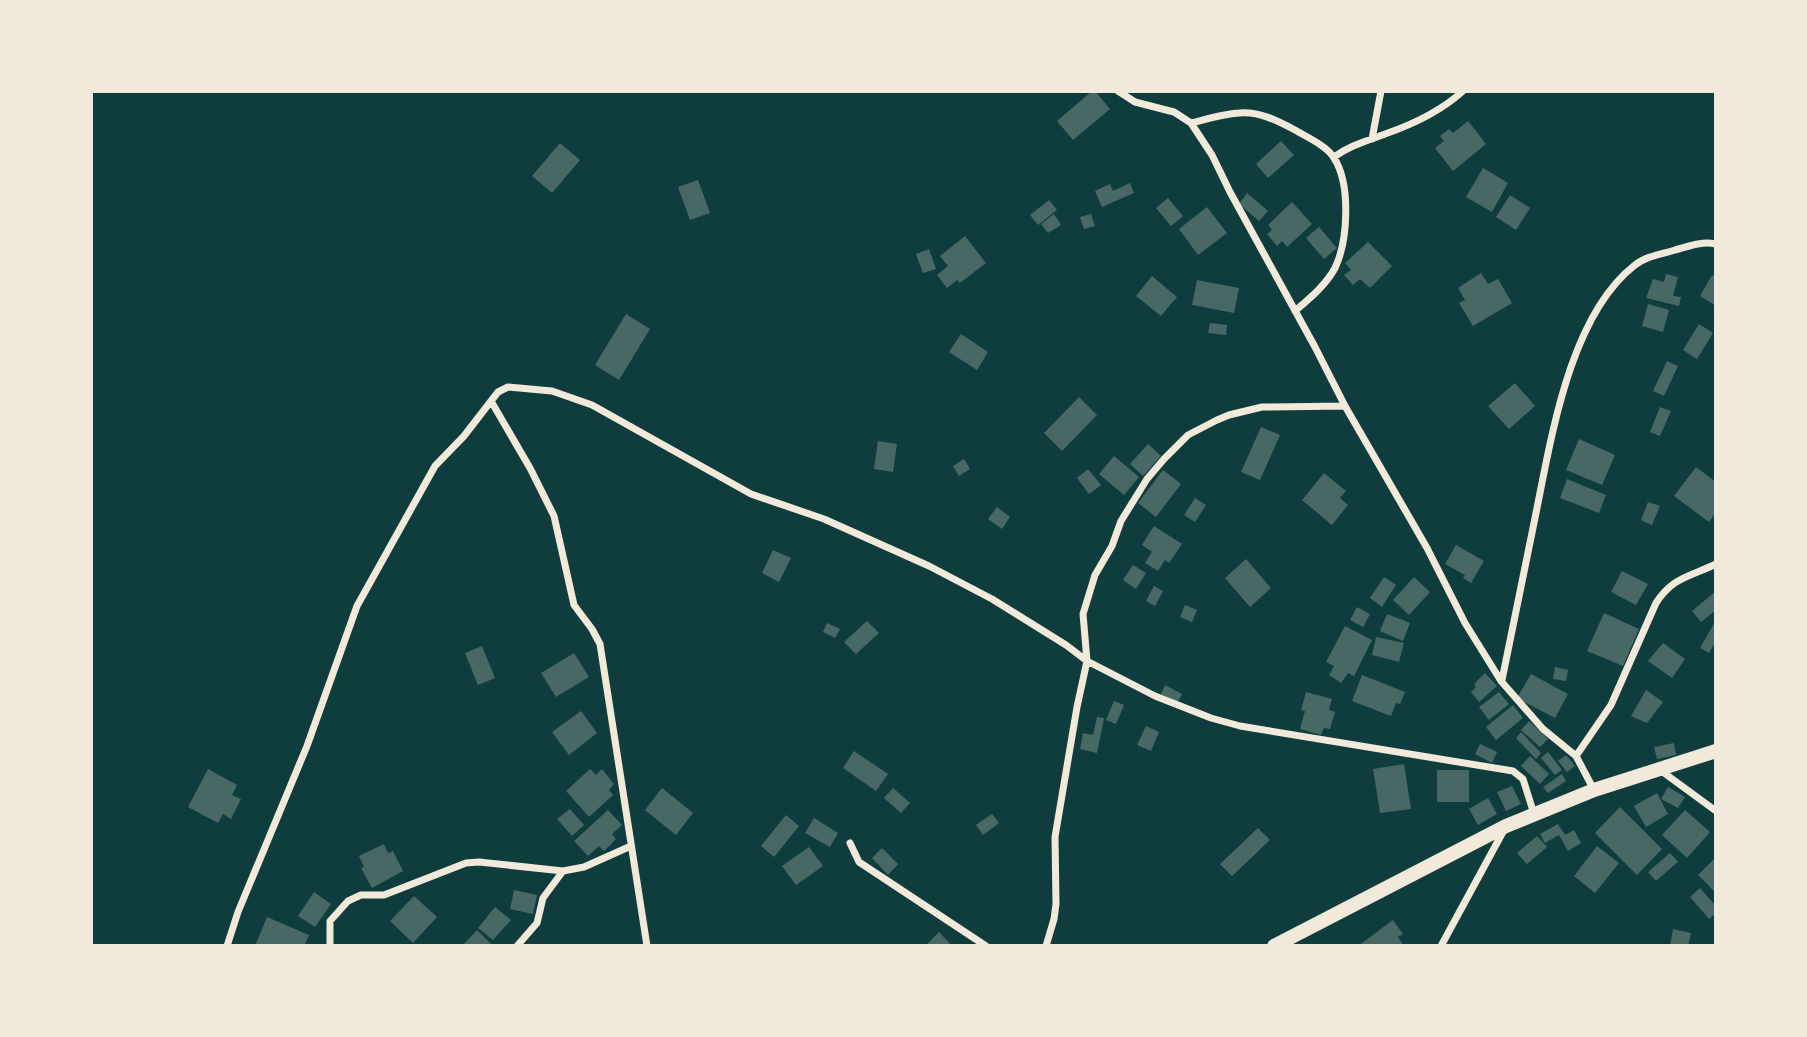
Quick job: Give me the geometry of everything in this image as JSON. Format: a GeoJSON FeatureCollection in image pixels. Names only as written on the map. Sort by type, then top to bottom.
{"type":"FeatureCollection","features":[{"type":"Feature","properties":{"kind":"main road"},"geometry":{"type":"LineString","coordinates":[[1274,946],[1506,826],[1594,790],[1716,751]]}},
{"type":"Feature","properties":{"kind":"street"},"geometry":{"type":"LineString","coordinates":[[1118,91],[1135,102],[1174,112],[1191,122],[1212,155],[1345,406],[1427,548],[1465,623],[1502,681],[1543,729],[1576,756],[1594,790]]}},
{"type":"Feature","properties":{"kind":"street"},"geometry":{"type":"LineString","coordinates":[[1372,139],[1381,91]]}},
{"type":"Feature","properties":{"kind":"street"},"geometry":{"type":"LineString","coordinates":[[1334,157],[1348,147],[1436,112],[1463,91]]}},
{"type":"Feature","properties":{"kind":"street"},"geometry":{"type":"LineString","coordinates":[[1191,122],[1239,113],[1254,114],[1273,119],[1309,138],[1334,157],[1345,197],[1344,242],[1329,278],[1295,311]]}},
{"type":"Feature","properties":{"kind":"street"},"geometry":{"type":"LineString","coordinates":[[1502,681],[1551,443],[1571,369],[1590,320],[1600,304],[1636,264],[1691,245],[1704,242],[1716,244]]}},
{"type":"Feature","properties":{"kind":"street"},"geometry":{"type":"LineString","coordinates":[[227,946],[238,912],[307,747],[357,606],[435,466],[464,436],[498,392],[508,387],[552,391],[592,405],[751,494],[824,519],[950,577],[992,599],[1087,661],[1155,696],[1220,721],[1376,750],[1513,771],[1523,779],[1534,814]]}},
{"type":"Feature","properties":{"kind":"street"},"geometry":{"type":"LineString","coordinates":[[491,401],[554,516],[574,605],[600,644],[647,946]]}},
{"type":"Feature","properties":{"kind":"street"},"geometry":{"type":"LineString","coordinates":[[1046,946],[1056,904],[1055,837],[1087,661],[1083,614],[1095,575],[1112,547],[1121,521],[1147,479],[1188,435],[1229,415],[1262,407],[1345,406]]}},
{"type":"Feature","properties":{"kind":"street"},"geometry":{"type":"LineString","coordinates":[[1576,756],[1611,705],[1656,603],[1665,589],[1678,579],[1716,564]]}},
{"type":"Feature","properties":{"kind":"street"},"geometry":{"type":"LineString","coordinates":[[1660,770],[1716,811]]}},
{"type":"Feature","properties":{"kind":"street"},"geometry":{"type":"LineString","coordinates":[[1441,946],[1506,826]]}},
{"type":"Feature","properties":{"kind":"street"},"geometry":{"type":"LineString","coordinates":[[850,843],[859,862],[986,946]]}},
{"type":"Feature","properties":{"kind":"street"},"geometry":{"type":"LineString","coordinates":[[330,946],[330,921],[348,901],[361,895],[384,895],[466,863],[479,862],[563,872],[584,867],[631,846]]}},
{"type":"Feature","properties":{"kind":"street"},"geometry":{"type":"LineString","coordinates":[[517,946],[537,923],[543,898],[563,872]]}},
{"type":"Feature","properties":{"kind":"building"},"geometry":{"type":"Polygon","coordinates":[[[1095,91],[1110,109],[1073,140],[1057,121],[1095,91]]]}},
{"type":"Feature","properties":{"kind":"building"},"geometry":{"type":"Polygon","coordinates":[[[1468,121],[1486,144],[1453,171],[1435,148],[1444,141],[1440,136],[1449,129],[1453,133],[1468,121]]]}},
{"type":"Feature","properties":{"kind":"building"},"geometry":{"type":"Polygon","coordinates":[[[1281,141],[1294,155],[1268,178],[1256,164],[1281,141]]]}},
{"type":"Feature","properties":{"kind":"building"},"geometry":{"type":"Polygon","coordinates":[[[560,143],[580,160],[552,193],[532,176],[560,143]]]}},
{"type":"Feature","properties":{"kind":"building"},"geometry":{"type":"Polygon","coordinates":[[[1483,168],[1508,183],[1492,212],[1466,197],[1483,168]]]}},
{"type":"Feature","properties":{"kind":"building"},"geometry":{"type":"Polygon","coordinates":[[[698,180],[710,213],[690,220],[678,187],[698,180]]]}},
{"type":"Feature","properties":{"kind":"building"},"geometry":{"type":"Polygon","coordinates":[[[1130,183],[1134,193],[1102,207],[1095,191],[1110,184],[1113,191],[1130,183]]]}},
{"type":"Feature","properties":{"kind":"building"},"geometry":{"type":"Polygon","coordinates":[[[1247,193],[1268,211],[1259,221],[1239,204],[1247,193]]]}},
{"type":"Feature","properties":{"kind":"building"},"geometry":{"type":"Polygon","coordinates":[[[1510,195],[1530,208],[1516,230],[1496,217],[1510,195]]]}},
{"type":"Feature","properties":{"kind":"building"},"geometry":{"type":"Polygon","coordinates":[[[1168,198],[1183,216],[1171,226],[1156,208],[1168,198]]]}},
{"type":"Feature","properties":{"kind":"building"},"geometry":{"type":"Polygon","coordinates":[[[1049,200],[1057,210],[1038,225],[1030,215],[1049,200]]]}},
{"type":"Feature","properties":{"kind":"building"},"geometry":{"type":"Polygon","coordinates":[[[1292,202],[1312,224],[1287,247],[1282,241],[1277,246],[1267,234],[1272,230],[1268,225],[1292,202]]]}},
{"type":"Feature","properties":{"kind":"building"},"geometry":{"type":"Polygon","coordinates":[[[1207,207],[1227,233],[1198,255],[1179,229],[1207,207]]]}},
{"type":"Feature","properties":{"kind":"building"},"geometry":{"type":"Polygon","coordinates":[[[1054,214],[1061,225],[1048,233],[1041,224],[1054,214]]]}},
{"type":"Feature","properties":{"kind":"building"},"geometry":{"type":"Polygon","coordinates":[[[1091,214],[1095,226],[1084,229],[1080,217],[1091,214]]]}},
{"type":"Feature","properties":{"kind":"building"},"geometry":{"type":"Polygon","coordinates":[[[1319,227],[1337,248],[1324,259],[1306,238],[1319,227]]]}},
{"type":"Feature","properties":{"kind":"building"},"geometry":{"type":"Polygon","coordinates":[[[965,236],[986,263],[960,283],[957,280],[947,288],[937,275],[948,266],[940,256],[965,236]]]}},
{"type":"Feature","properties":{"kind":"building"},"geometry":{"type":"Polygon","coordinates":[[[1368,242],[1392,266],[1370,288],[1360,279],[1353,285],[1344,275],[1351,270],[1345,263],[1368,242]]]}},
{"type":"Feature","properties":{"kind":"building"},"geometry":{"type":"Polygon","coordinates":[[[929,249],[936,269],[923,273],[916,254],[929,249]]]}},
{"type":"Feature","properties":{"kind":"building"},"geometry":{"type":"Polygon","coordinates":[[[1481,273],[1488,284],[1498,279],[1512,303],[1473,326],[1459,303],[1465,300],[1458,288],[1481,273]]]}},
{"type":"Feature","properties":{"kind":"building"},"geometry":{"type":"Polygon","coordinates":[[[1666,274],[1678,277],[1673,296],[1681,297],[1679,306],[1646,298],[1653,279],[1664,282],[1666,274]]]}},
{"type":"Feature","properties":{"kind":"building"},"geometry":{"type":"Polygon","coordinates":[[[1712,275],[1716,277],[1716,306],[1700,296],[1712,275]]]}},
{"type":"Feature","properties":{"kind":"building"},"geometry":{"type":"Polygon","coordinates":[[[1152,276],[1177,297],[1161,316],[1136,296],[1152,276]]]}},
{"type":"Feature","properties":{"kind":"building"},"geometry":{"type":"Polygon","coordinates":[[[1197,280],[1239,288],[1234,313],[1192,305],[1197,280]]]}},
{"type":"Feature","properties":{"kind":"building"},"geometry":{"type":"Polygon","coordinates":[[[1648,304],[1669,310],[1663,332],[1642,326],[1648,304]]]}},
{"type":"Feature","properties":{"kind":"building"},"geometry":{"type":"Polygon","coordinates":[[[626,314],[650,329],[619,380],[595,365],[626,314]]]}},
{"type":"Feature","properties":{"kind":"building"},"geometry":{"type":"Polygon","coordinates":[[[1210,323],[1227,325],[1226,335],[1208,333],[1210,323]]]}},
{"type":"Feature","properties":{"kind":"building"},"geometry":{"type":"Polygon","coordinates":[[[1699,324],[1713,333],[1697,359],[1683,350],[1699,324]]]}},
{"type":"Feature","properties":{"kind":"building"},"geometry":{"type":"Polygon","coordinates":[[[961,334],[988,352],[977,370],[949,352],[961,334]]]}},
{"type":"Feature","properties":{"kind":"building"},"geometry":{"type":"Polygon","coordinates":[[[1667,361],[1678,366],[1664,396],[1653,391],[1667,361]]]}},
{"type":"Feature","properties":{"kind":"building"},"geometry":{"type":"Polygon","coordinates":[[[1515,383],[1535,406],[1509,429],[1488,406],[1515,383]]]}},
{"type":"Feature","properties":{"kind":"building"},"geometry":{"type":"Polygon","coordinates":[[[1079,397],[1097,415],[1062,451],[1044,433],[1079,397]]]}},
{"type":"Feature","properties":{"kind":"building"},"geometry":{"type":"Polygon","coordinates":[[[1660,407],[1671,411],[1660,436],[1650,432],[1660,407]]]}},
{"type":"Feature","properties":{"kind":"building"},"geometry":{"type":"Polygon","coordinates":[[[1261,427],[1280,435],[1260,480],[1241,472],[1261,427]]]}},
{"type":"Feature","properties":{"kind":"building"},"geometry":{"type":"Polygon","coordinates":[[[1579,439],[1615,455],[1602,485],[1566,470],[1579,439]]]}},
{"type":"Feature","properties":{"kind":"building"},"geometry":{"type":"Polygon","coordinates":[[[878,441],[897,444],[893,472],[874,469],[878,441]]]}},
{"type":"Feature","properties":{"kind":"building"},"geometry":{"type":"Polygon","coordinates":[[[1148,444],[1161,456],[1143,476],[1130,464],[1148,444]]]}},
{"type":"Feature","properties":{"kind":"building"},"geometry":{"type":"Polygon","coordinates":[[[1114,456],[1139,477],[1124,495],[1099,474],[1114,456]]]}},
{"type":"Feature","properties":{"kind":"building"},"geometry":{"type":"Polygon","coordinates":[[[964,459],[970,469],[959,476],[953,466],[964,459]]]}},
{"type":"Feature","properties":{"kind":"building"},"geometry":{"type":"Polygon","coordinates":[[[1696,467],[1716,482],[1716,512],[1709,522],[1674,496],[1696,467]]]}},
{"type":"Feature","properties":{"kind":"building"},"geometry":{"type":"Polygon","coordinates":[[[1088,469],[1101,485],[1089,494],[1077,478],[1088,469]]]}},
{"type":"Feature","properties":{"kind":"building"},"geometry":{"type":"Polygon","coordinates":[[[1163,470],[1181,484],[1156,517],[1138,503],[1163,470]]]}},
{"type":"Feature","properties":{"kind":"building"},"geometry":{"type":"Polygon","coordinates":[[[1324,473],[1346,491],[1340,498],[1348,505],[1332,525],[1302,500],[1324,473]]]}},
{"type":"Feature","properties":{"kind":"building"},"geometry":{"type":"Polygon","coordinates":[[[1567,479],[1606,495],[1599,513],[1560,498],[1567,479]]]}},
{"type":"Feature","properties":{"kind":"building"},"geometry":{"type":"Polygon","coordinates":[[[1195,498],[1206,505],[1195,522],[1184,515],[1195,498]]]}},
{"type":"Feature","properties":{"kind":"building"},"geometry":{"type":"Polygon","coordinates":[[[1648,502],[1660,506],[1652,525],[1641,520],[1648,502]]]}},
{"type":"Feature","properties":{"kind":"building"},"geometry":{"type":"Polygon","coordinates":[[[997,507],[1010,517],[1002,529],[988,519],[997,507]]]}},
{"type":"Feature","properties":{"kind":"building"},"geometry":{"type":"Polygon","coordinates":[[[1154,526],[1182,544],[1169,563],[1165,560],[1158,571],[1145,563],[1152,552],[1142,545],[1154,526]]]}},
{"type":"Feature","properties":{"kind":"building"},"geometry":{"type":"Polygon","coordinates":[[[1456,545],[1484,561],[1471,583],[1463,578],[1465,575],[1445,564],[1456,545]]]}},
{"type":"Feature","properties":{"kind":"building"},"geometry":{"type":"Polygon","coordinates":[[[773,550],[791,558],[779,582],[762,573],[773,550]]]}},
{"type":"Feature","properties":{"kind":"building"},"geometry":{"type":"Polygon","coordinates":[[[1246,559],[1271,588],[1250,607],[1225,578],[1246,559]]]}},
{"type":"Feature","properties":{"kind":"building"},"geometry":{"type":"Polygon","coordinates":[[[1133,565],[1146,573],[1136,589],[1123,580],[1133,565]]]}},
{"type":"Feature","properties":{"kind":"building"},"geometry":{"type":"Polygon","coordinates":[[[1622,571],[1648,584],[1636,605],[1611,592],[1622,571]]]}},
{"type":"Feature","properties":{"kind":"building"},"geometry":{"type":"Polygon","coordinates":[[[1384,577],[1396,585],[1382,607],[1370,598],[1384,577]]]}},
{"type":"Feature","properties":{"kind":"building"},"geometry":{"type":"Polygon","coordinates":[[[1414,577],[1430,592],[1409,615],[1393,600],[1414,577]]]}},
{"type":"Feature","properties":{"kind":"building"},"geometry":{"type":"Polygon","coordinates":[[[1154,586],[1163,591],[1155,606],[1146,601],[1154,586]]]}},
{"type":"Feature","properties":{"kind":"building"},"geometry":{"type":"Polygon","coordinates":[[[1716,591],[1716,610],[1701,622],[1692,611],[1716,591]]]}},
{"type":"Feature","properties":{"kind":"building"},"geometry":{"type":"Polygon","coordinates":[[[1185,605],[1197,610],[1192,622],[1180,617],[1185,605]]]}},
{"type":"Feature","properties":{"kind":"building"},"geometry":{"type":"Polygon","coordinates":[[[1357,607],[1370,614],[1363,627],[1350,620],[1357,607]]]}},
{"type":"Feature","properties":{"kind":"building"},"geometry":{"type":"Polygon","coordinates":[[[1604,613],[1639,629],[1623,666],[1587,651],[1604,613]]]}},
{"type":"Feature","properties":{"kind":"building"},"geometry":{"type":"Polygon","coordinates":[[[1387,614],[1410,623],[1403,641],[1380,631],[1387,614]]]}},
{"type":"Feature","properties":{"kind":"building"},"geometry":{"type":"Polygon","coordinates":[[[1716,620],[1716,641],[1709,653],[1700,648],[1716,620]]]}},
{"type":"Feature","properties":{"kind":"building"},"geometry":{"type":"Polygon","coordinates":[[[867,621],[879,633],[856,654],[844,642],[867,621]]]}},
{"type":"Feature","properties":{"kind":"building"},"geometry":{"type":"Polygon","coordinates":[[[827,623],[840,629],[835,638],[823,632],[827,623]]]}},
{"type":"Feature","properties":{"kind":"building"},"geometry":{"type":"Polygon","coordinates":[[[1345,626],[1372,640],[1354,676],[1348,673],[1341,683],[1329,675],[1334,666],[1326,662],[1345,626]]]}},
{"type":"Feature","properties":{"kind":"building"},"geometry":{"type":"Polygon","coordinates":[[[1376,637],[1404,643],[1399,662],[1372,655],[1376,637]]]}},
{"type":"Feature","properties":{"kind":"building"},"geometry":{"type":"Polygon","coordinates":[[[1663,643],[1685,659],[1672,678],[1648,661],[1663,643]]]}},
{"type":"Feature","properties":{"kind":"building"},"geometry":{"type":"Polygon","coordinates":[[[482,646],[495,678],[478,685],[465,653],[482,646]]]}},
{"type":"Feature","properties":{"kind":"building"},"geometry":{"type":"Polygon","coordinates":[[[574,653],[589,677],[556,697],[541,673],[574,653]]]}},
{"type":"Feature","properties":{"kind":"building"},"geometry":{"type":"Polygon","coordinates":[[[1555,667],[1568,670],[1566,681],[1553,679],[1555,667]]]}},
{"type":"Feature","properties":{"kind":"building"},"geometry":{"type":"Polygon","coordinates":[[[1485,673],[1497,686],[1479,702],[1471,692],[1476,687],[1474,684],[1485,673]]]}},
{"type":"Feature","properties":{"kind":"building"},"geometry":{"type":"Polygon","coordinates":[[[1531,674],[1568,694],[1555,718],[1517,698],[1531,674]]]}},
{"type":"Feature","properties":{"kind":"building"},"geometry":{"type":"Polygon","coordinates":[[[1362,675],[1405,692],[1400,704],[1396,703],[1391,716],[1352,701],[1362,675]]]}},
{"type":"Feature","properties":{"kind":"building"},"geometry":{"type":"Polygon","coordinates":[[[1165,685],[1182,694],[1177,703],[1161,694],[1165,685]]]}},
{"type":"Feature","properties":{"kind":"building"},"geometry":{"type":"Polygon","coordinates":[[[1646,690],[1663,702],[1647,723],[1631,716],[1646,690]]]}},
{"type":"Feature","properties":{"kind":"building"},"geometry":{"type":"Polygon","coordinates":[[[1306,692],[1332,699],[1329,710],[1335,712],[1330,729],[1324,728],[1321,735],[1300,729],[1306,692]]]}},
{"type":"Feature","properties":{"kind":"building"},"geometry":{"type":"Polygon","coordinates":[[[1499,692],[1509,704],[1489,720],[1479,707],[1499,692]]]}},
{"type":"Feature","properties":{"kind":"building"},"geometry":{"type":"Polygon","coordinates":[[[1114,701],[1124,705],[1116,724],[1106,720],[1114,701]]]}},
{"type":"Feature","properties":{"kind":"building"},"geometry":{"type":"Polygon","coordinates":[[[1513,705],[1523,718],[1496,740],[1486,727],[1513,705]]]}},
{"type":"Feature","properties":{"kind":"building"},"geometry":{"type":"Polygon","coordinates":[[[581,711],[597,733],[569,755],[552,732],[581,711]]]}},
{"type":"Feature","properties":{"kind":"building"},"geometry":{"type":"Polygon","coordinates":[[[1097,717],[1104,718],[1097,753],[1080,749],[1083,733],[1093,735],[1097,717]]]}},
{"type":"Feature","properties":{"kind":"building"},"geometry":{"type":"Polygon","coordinates":[[[1529,721],[1548,739],[1540,747],[1521,730],[1529,721]]]}},
{"type":"Feature","properties":{"kind":"building"},"geometry":{"type":"Polygon","coordinates":[[[1146,726],[1159,732],[1151,751],[1137,745],[1146,726]]]}},
{"type":"Feature","properties":{"kind":"building"},"geometry":{"type":"Polygon","coordinates":[[[1521,732],[1541,753],[1536,759],[1516,738],[1521,732]]]}},
{"type":"Feature","properties":{"kind":"building"},"geometry":{"type":"Polygon","coordinates":[[[1674,743],[1676,755],[1657,759],[1654,747],[1674,743]]]}},
{"type":"Feature","properties":{"kind":"building"},"geometry":{"type":"Polygon","coordinates":[[[1480,744],[1497,752],[1492,763],[1475,754],[1480,744]]]}},
{"type":"Feature","properties":{"kind":"building"},"geometry":{"type":"Polygon","coordinates":[[[854,751],[888,774],[876,791],[843,768],[854,751]]]}},
{"type":"Feature","properties":{"kind":"building"},"geometry":{"type":"Polygon","coordinates":[[[1548,752],[1562,770],[1555,775],[1541,758],[1548,752]]]}},
{"type":"Feature","properties":{"kind":"building"},"geometry":{"type":"Polygon","coordinates":[[[1566,755],[1575,766],[1567,772],[1558,761],[1566,755]]]}},
{"type":"Feature","properties":{"kind":"building"},"geometry":{"type":"Polygon","coordinates":[[[1530,756],[1549,774],[1540,784],[1521,766],[1530,756]]]}},
{"type":"Feature","properties":{"kind":"building"},"geometry":{"type":"Polygon","coordinates":[[[1404,764],[1411,809],[1380,813],[1373,769],[1404,764]]]}},
{"type":"Feature","properties":{"kind":"building"},"geometry":{"type":"Polygon","coordinates":[[[208,769],[237,785],[232,795],[241,799],[231,819],[223,814],[218,823],[188,807],[208,769]]]}},
{"type":"Feature","properties":{"kind":"building"},"geometry":{"type":"Polygon","coordinates":[[[590,769],[596,775],[602,769],[614,784],[609,790],[613,795],[589,817],[566,791],[590,769]]]}},
{"type":"Feature","properties":{"kind":"building"},"geometry":{"type":"Polygon","coordinates":[[[1437,770],[1469,770],[1469,802],[1437,802],[1437,770]]]}},
{"type":"Feature","properties":{"kind":"building"},"geometry":{"type":"Polygon","coordinates":[[[1562,774],[1566,781],[1548,793],[1543,787],[1562,774]]]}},
{"type":"Feature","properties":{"kind":"building"},"geometry":{"type":"Polygon","coordinates":[[[1512,786],[1521,804],[1506,811],[1497,792],[1512,786]]]}},
{"type":"Feature","properties":{"kind":"building"},"geometry":{"type":"Polygon","coordinates":[[[1668,787],[1685,797],[1678,808],[1661,799],[1668,787]]]}},
{"type":"Feature","properties":{"kind":"building"},"geometry":{"type":"Polygon","coordinates":[[[662,788],[693,813],[676,835],[645,810],[662,788]]]}},
{"type":"Feature","properties":{"kind":"building"},"geometry":{"type":"Polygon","coordinates":[[[893,788],[910,803],[901,813],[884,798],[893,788]]]}},
{"type":"Feature","properties":{"kind":"building"},"geometry":{"type":"Polygon","coordinates":[[[1657,793],[1668,814],[1646,827],[1634,806],[1657,793]]]}},
{"type":"Feature","properties":{"kind":"building"},"geometry":{"type":"Polygon","coordinates":[[[1488,798],[1497,814],[1478,825],[1469,809],[1488,798]]]}},
{"type":"Feature","properties":{"kind":"building"},"geometry":{"type":"Polygon","coordinates":[[[1620,807],[1662,849],[1637,875],[1595,833],[1620,807]]]}},
{"type":"Feature","properties":{"kind":"building"},"geometry":{"type":"Polygon","coordinates":[[[570,809],[584,825],[572,836],[557,819],[570,809]]]}},
{"type":"Feature","properties":{"kind":"building"},"geometry":{"type":"Polygon","coordinates":[[[608,810],[622,825],[612,834],[616,839],[604,851],[599,846],[588,856],[574,841],[608,810]]]}},
{"type":"Feature","properties":{"kind":"building"},"geometry":{"type":"Polygon","coordinates":[[[1685,810],[1710,832],[1687,858],[1662,835],[1685,810]]]}},
{"type":"Feature","properties":{"kind":"building"},"geometry":{"type":"Polygon","coordinates":[[[992,814],[999,823],[983,835],[976,825],[992,814]]]}},
{"type":"Feature","properties":{"kind":"building"},"geometry":{"type":"Polygon","coordinates":[[[786,815],[799,826],[774,857],[761,846],[786,815]]]}},
{"type":"Feature","properties":{"kind":"building"},"geometry":{"type":"Polygon","coordinates":[[[814,818],[838,833],[830,847],[805,833],[814,818]]]}},
{"type":"Feature","properties":{"kind":"building"},"geometry":{"type":"Polygon","coordinates":[[[1558,824],[1565,835],[1574,830],[1581,843],[1568,851],[1559,835],[1545,843],[1540,834],[1558,824]]]}},
{"type":"Feature","properties":{"kind":"building"},"geometry":{"type":"Polygon","coordinates":[[[1258,828],[1270,840],[1232,876],[1220,864],[1258,828]]]}},
{"type":"Feature","properties":{"kind":"building"},"geometry":{"type":"Polygon","coordinates":[[[1537,836],[1547,847],[1527,864],[1517,853],[1537,836]]]}},
{"type":"Feature","properties":{"kind":"building"},"geometry":{"type":"Polygon","coordinates":[[[384,844],[388,853],[393,851],[403,871],[372,888],[361,868],[364,867],[359,856],[384,844]]]}},
{"type":"Feature","properties":{"kind":"building"},"geometry":{"type":"Polygon","coordinates":[[[1597,846],[1619,863],[1595,893],[1574,876],[1597,846]]]}},
{"type":"Feature","properties":{"kind":"building"},"geometry":{"type":"Polygon","coordinates":[[[809,847],[823,866],[796,885],[782,866],[809,847]]]}},
{"type":"Feature","properties":{"kind":"building"},"geometry":{"type":"Polygon","coordinates":[[[882,848],[898,864],[888,875],[872,858],[882,848]]]}},
{"type":"Feature","properties":{"kind":"building"},"geometry":{"type":"Polygon","coordinates":[[[1670,853],[1678,862],[1656,881],[1648,872],[1670,853]]]}},
{"type":"Feature","properties":{"kind":"building"},"geometry":{"type":"Polygon","coordinates":[[[1716,857],[1716,893],[1698,875],[1716,857]]]}},
{"type":"Feature","properties":{"kind":"building"},"geometry":{"type":"Polygon","coordinates":[[[1700,888],[1716,906],[1716,913],[1709,919],[1690,897],[1700,888]]]}},
{"type":"Feature","properties":{"kind":"building"},"geometry":{"type":"Polygon","coordinates":[[[514,890],[537,895],[533,914],[510,909],[514,890]]]}},
{"type":"Feature","properties":{"kind":"building"},"geometry":{"type":"Polygon","coordinates":[[[314,892],[331,904],[315,927],[298,916],[314,892]]]}},
{"type":"Feature","properties":{"kind":"building"},"geometry":{"type":"Polygon","coordinates":[[[414,896],[437,917],[413,943],[390,921],[414,896]]]}},
{"type":"Feature","properties":{"kind":"building"},"geometry":{"type":"Polygon","coordinates":[[[495,907],[511,920],[493,940],[478,928],[495,907]]]}},
{"type":"Feature","properties":{"kind":"building"},"geometry":{"type":"Polygon","coordinates":[[[267,917],[309,935],[304,946],[255,946],[267,917]]]}},
{"type":"Feature","properties":{"kind":"building"},"geometry":{"type":"Polygon","coordinates":[[[1393,920],[1403,934],[1398,937],[1404,946],[1358,946],[1393,920]]]}},
{"type":"Feature","properties":{"kind":"building"},"geometry":{"type":"Polygon","coordinates":[[[1673,929],[1691,933],[1688,946],[1670,946],[1673,929]]]}},
{"type":"Feature","properties":{"kind":"building"},"geometry":{"type":"Polygon","coordinates":[[[477,930],[493,946],[462,946],[477,930]]]}},
{"type":"Feature","properties":{"kind":"building"},"geometry":{"type":"Polygon","coordinates":[[[939,932],[952,946],[925,946],[939,932]]]}}]}
